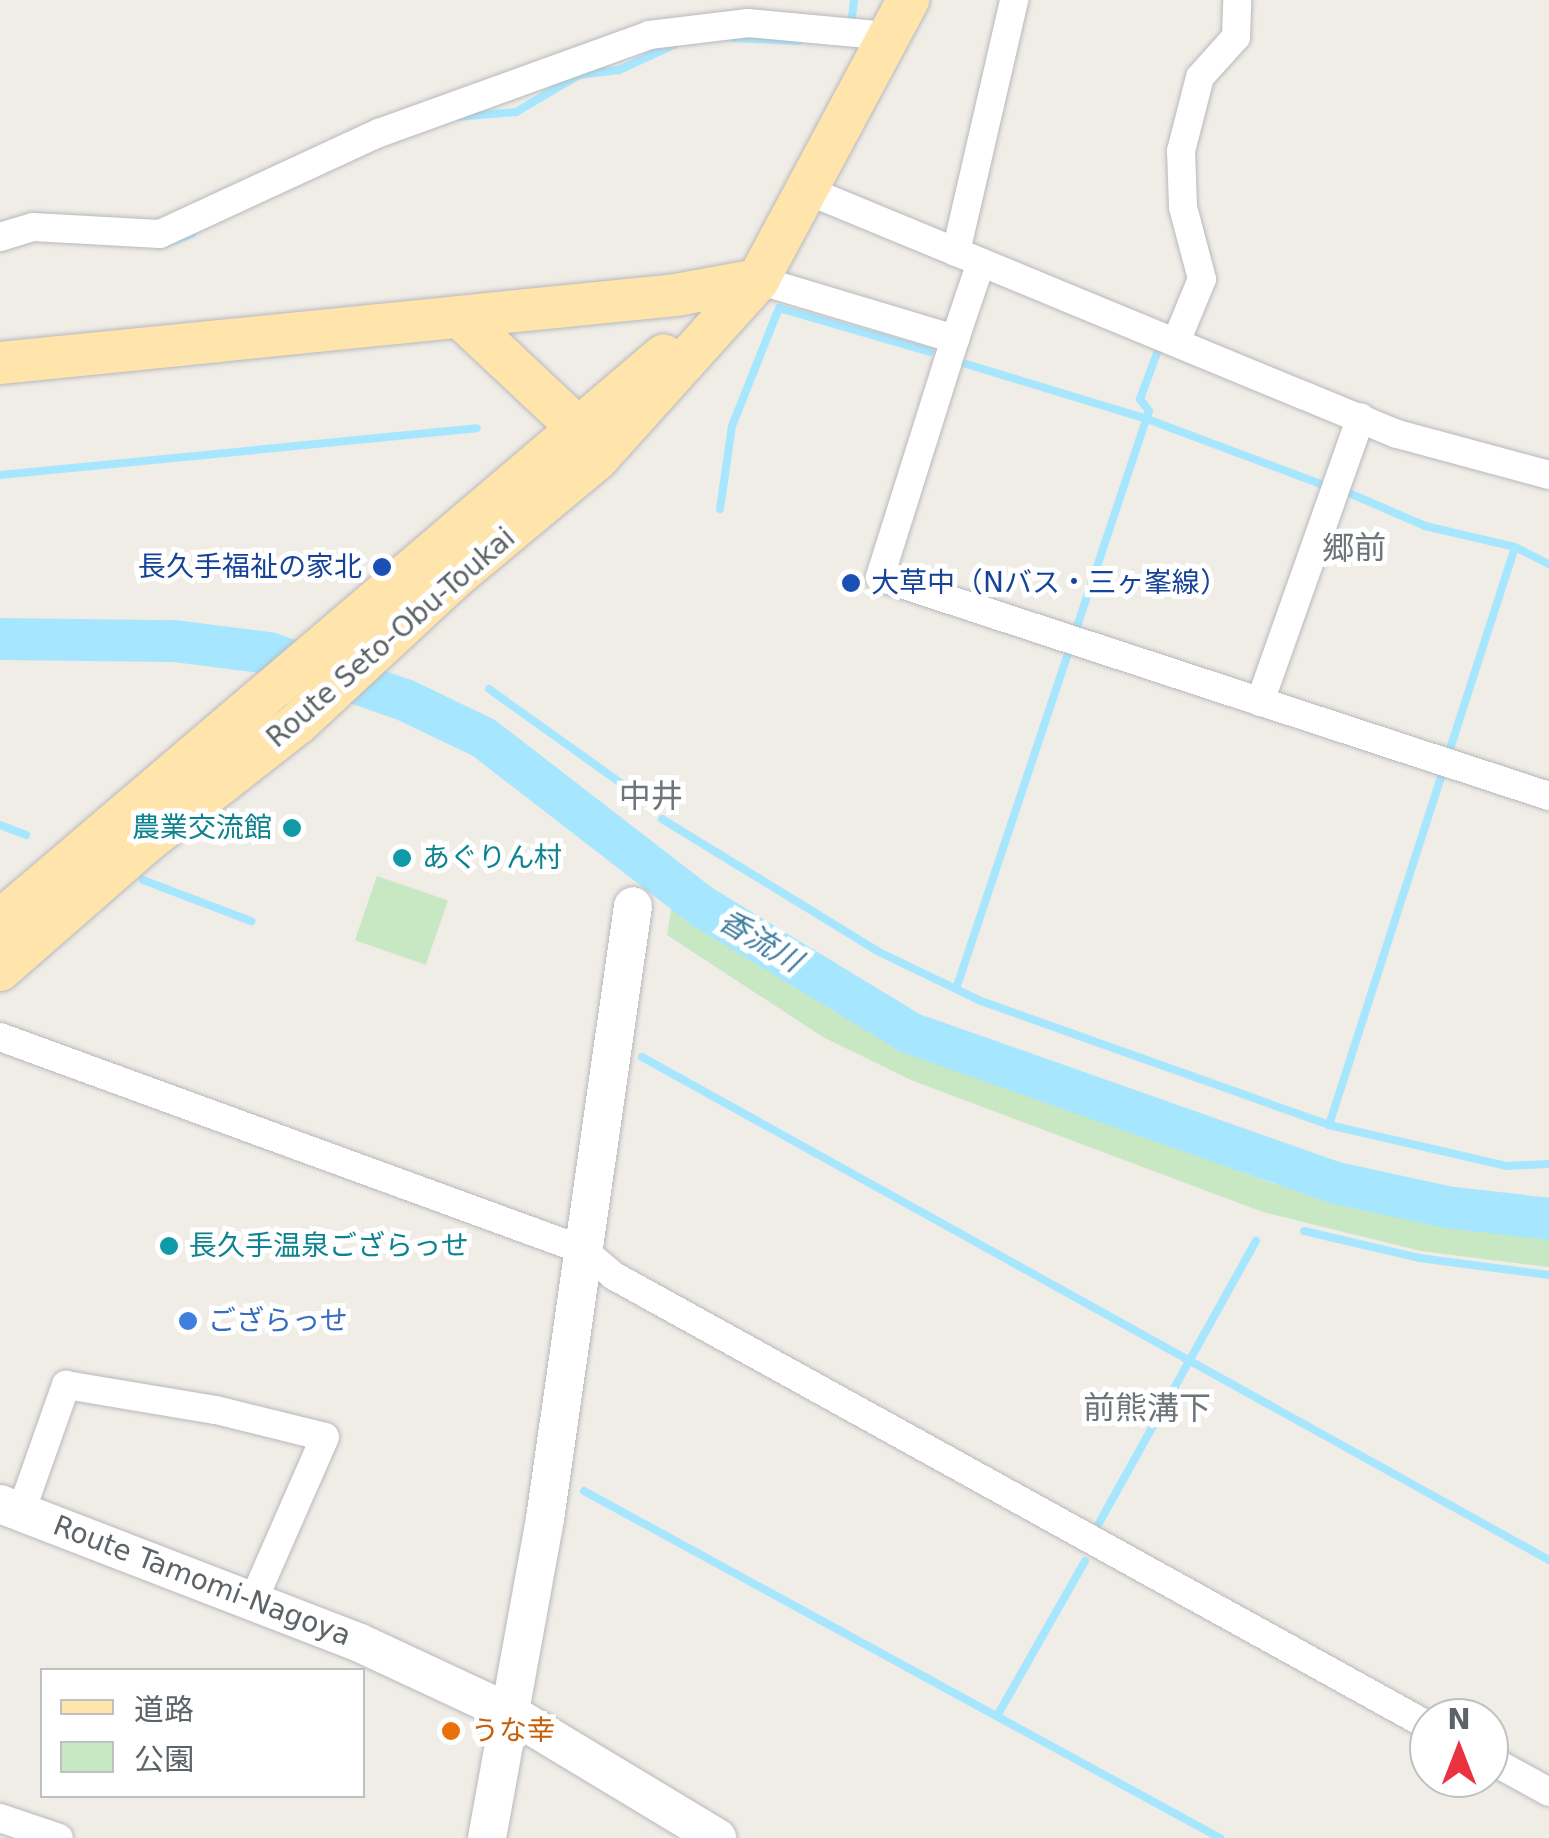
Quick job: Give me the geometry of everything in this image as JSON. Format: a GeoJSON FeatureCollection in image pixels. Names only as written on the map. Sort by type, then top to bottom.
{"type":"FeatureCollection","features":[{"type":"Feature","properties":{"kind":"main road","name":"Route Seto-Obu-Toukai"},"geometry":{"type":"LineString","coordinates":[[0,920],[278,690],[359,641],[598,458],[758,280],[811,192],[898,18]]}},
{"type":"Feature","properties":{"kind":"main road","name":"Route Seto-Obu-Toukai"},"geometry":{"type":"LineString","coordinates":[[0,970],[325,698],[359,641],[576,426],[758,280]]}},
{"type":"Feature","properties":{"kind":"main road"},"geometry":{"type":"LineString","coordinates":[[0,363],[460,317],[758,280]]}},
{"type":"Feature","properties":{"kind":"main road"},"geometry":{"type":"LineString","coordinates":[[460,317],[576,426]]}},
{"type":"Feature","properties":{"kind":"main road"},"geometry":{"type":"LineString","coordinates":[[488,1838],[584,1250],[634,906]]}},
{"type":"Feature","properties":{"kind":"main road","name":"Route Tamomi-Nagoya"},"geometry":{"type":"LineString","coordinates":[[11,1508],[254,1599],[510,1713],[716,1838]]}},
{"type":"Feature","properties":{"kind":"street"},"geometry":{"type":"LineString","coordinates":[[732,0],[748,24]]}},
{"type":"Feature","properties":{"kind":"street"},"geometry":{"type":"LineString","coordinates":[[1014,0],[955,339],[880,577],[1549,796]]}},
{"type":"Feature","properties":{"kind":"street"},"geometry":{"type":"LineString","coordinates":[[1176,342],[1202,279],[1184,207],[1180,150],[1200,77],[1236,37],[1237,0]]}},
{"type":"Feature","properties":{"kind":"street"},"geometry":{"type":"LineString","coordinates":[[0,237],[33,227],[160,234],[379,133],[649,35],[748,24],[898,18]]}},
{"type":"Feature","properties":{"kind":"street"},"geometry":{"type":"LineString","coordinates":[[811,192],[1430,444],[1549,476]]}},
{"type":"Feature","properties":{"kind":"street"},"geometry":{"type":"LineString","coordinates":[[758,280],[955,339]]}},
{"type":"Feature","properties":{"kind":"street"},"geometry":{"type":"LineString","coordinates":[[1260,702],[1361,417]]}},
{"type":"Feature","properties":{"kind":"street"},"geometry":{"type":"LineString","coordinates":[[0,1037],[584,1250],[614,1276],[1409,1715]]}},
{"type":"Feature","properties":{"kind":"street"},"geometry":{"type":"LineString","coordinates":[[11,1508],[66,1385],[216,1410],[325,1437],[254,1599]]}},
{"type":"Feature","properties":{"kind":"street"},"geometry":{"type":"LineString","coordinates":[[1509,1770],[1549,1792]]}},
{"type":"Feature","properties":{"kind":"street"},"geometry":{"type":"LineString","coordinates":[[0,1818],[59,1838]]}},
{"type":"Feature","properties":{"kind":"green space"},"geometry":{"type":"Polygon","coordinates":[[[377,876],[448,900],[426,965],[355,940],[377,876]]]}},
{"type":"Feature","properties":{"kind":"green space"},"geometry":{"type":"Polygon","coordinates":[[[672,905],[835,1012],[925,1054],[1274,1184],[1429,1222],[1549,1238],[1549,1267],[1421,1251],[1263,1212],[911,1080],[823,1037],[667,935],[672,905]]]}},
{"type":"Feature","properties":{"kind":"waterway"},"geometry":{"type":"LineString","coordinates":[[851,25],[854,0]]}},
{"type":"Feature","properties":{"kind":"waterway"},"geometry":{"type":"LineString","coordinates":[[733,38],[798,41]]}},
{"type":"Feature","properties":{"kind":"waterway"},"geometry":{"type":"LineString","coordinates":[[455,117],[516,112],[579,75],[619,70],[674,45]]}},
{"type":"Feature","properties":{"kind":"waterway"},"geometry":{"type":"LineString","coordinates":[[159,246],[192,234]]}},
{"type":"Feature","properties":{"kind":"waterway"},"geometry":{"type":"LineString","coordinates":[[720,509],[732,426],[779,308],[930,352]]}},
{"type":"Feature","properties":{"kind":"waterway"},"geometry":{"type":"LineString","coordinates":[[956,989],[1149,411],[1140,399],[1157,353]]}},
{"type":"Feature","properties":{"kind":"waterway"},"geometry":{"type":"LineString","coordinates":[[963,363],[1147,419],[1329,487]]}},
{"type":"Feature","properties":{"kind":"waterway"},"geometry":{"type":"LineString","coordinates":[[0,475],[477,428]]}},
{"type":"Feature","properties":{"kind":"waterway"},"geometry":{"type":"LineString","coordinates":[[1342,490],[1425,526],[1515,547],[1549,564]]}},
{"type":"Feature","properties":{"kind":"waterway"},"geometry":{"type":"LineString","coordinates":[[1329,1125],[1515,547]]}},
{"type":"Feature","properties":{"kind":"waterway","name":"香流川"},"geometry":{"type":"LineString","coordinates":[[0,639],[174,641],[269,653],[405,700],[484,738],[703,907],[910,1033],[1337,1183],[1446,1207],[1549,1219]]}},
{"type":"Feature","properties":{"kind":"waterway"},"geometry":{"type":"LineString","coordinates":[[489,689],[625,786]]}},
{"type":"Feature","properties":{"kind":"waterway"},"geometry":{"type":"LineString","coordinates":[[662,819],[877,951],[981,1001],[1329,1125],[1506,1166],[1549,1164]]}},
{"type":"Feature","properties":{"kind":"waterway"},"geometry":{"type":"LineString","coordinates":[[0,825],[26,835]]}},
{"type":"Feature","properties":{"kind":"waterway"},"geometry":{"type":"LineString","coordinates":[[143,880],[251,921]]}},
{"type":"Feature","properties":{"kind":"waterway"},"geometry":{"type":"LineString","coordinates":[[642,1057],[1549,1560]]}},
{"type":"Feature","properties":{"kind":"waterway"},"geometry":{"type":"LineString","coordinates":[[1304,1231],[1419,1258],[1549,1275]]}},
{"type":"Feature","properties":{"kind":"waterway"},"geometry":{"type":"LineString","coordinates":[[1099,1523],[1256,1241]]}},
{"type":"Feature","properties":{"kind":"waterway"},"geometry":{"type":"LineString","coordinates":[[584,1491],[1220,1838]]}},
{"type":"Feature","properties":{"kind":"waterway"},"geometry":{"type":"LineString","coordinates":[[997,1716],[1085,1561]]}},
{"type":"Feature","properties":{"kind":"place","name":"長久手福祉の家北"},"geometry":{"type":"Point","coordinates":[382,567]}},
{"type":"Feature","properties":{"kind":"place","name":"大草中（Nバス・三ヶ峯線）"},"geometry":{"type":"Point","coordinates":[851,583]}},
{"type":"Feature","properties":{"kind":"place","name":"農業交流館"},"geometry":{"type":"Point","coordinates":[292,828]}},
{"type":"Feature","properties":{"kind":"place","name":"あぐりん村"},"geometry":{"type":"Point","coordinates":[402,858]}},
{"type":"Feature","properties":{"kind":"place","name":"長久手温泉ござらっせ"},"geometry":{"type":"Point","coordinates":[169,1246]}},
{"type":"Feature","properties":{"kind":"place","name":"ござらっせ"},"geometry":{"type":"Point","coordinates":[188,1321]}},
{"type":"Feature","properties":{"kind":"place","name":"うな幸"},"geometry":{"type":"Point","coordinates":[451,1731]}},
{"type":"Feature","properties":{"kind":"district","name":"郷前"},"geometry":{"type":"Point","coordinates":[1354,548]}},
{"type":"Feature","properties":{"kind":"district","name":"中井"},"geometry":{"type":"Point","coordinates":[651,796]}},
{"type":"Feature","properties":{"kind":"district","name":"前熊溝下"},"geometry":{"type":"Point","coordinates":[1147,1408]}}]}
